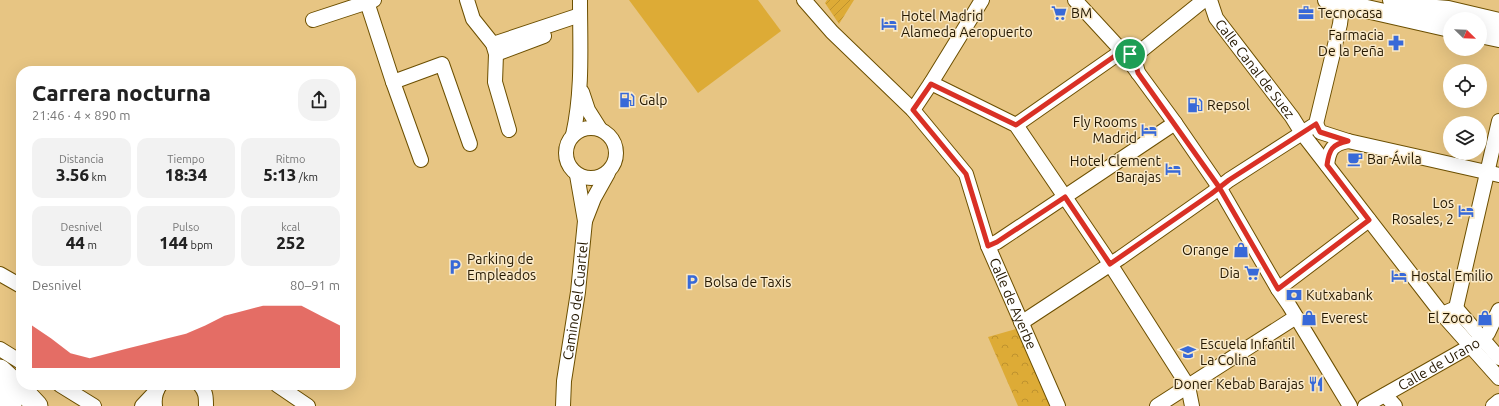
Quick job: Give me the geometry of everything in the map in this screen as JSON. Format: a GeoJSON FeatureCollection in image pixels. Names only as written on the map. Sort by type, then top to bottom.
{"type":"FeatureCollection","features":[{"type":"Feature","properties":{"kind":"highway"},"geometry":{"type":"LineString","coordinates":[[0,370],[20,403]]}},
{"type":"Feature","properties":{"kind":"highway"},"geometry":{"type":"LineString","coordinates":[[0,378],[20,403]]}},
{"type":"Feature","properties":{"kind":"highway"},"geometry":{"type":"LineString","coordinates":[[0,395],[20,403]]}},
{"type":"Feature","properties":{"kind":"highway"},"geometry":{"type":"LineString","coordinates":[[0,400],[20,403]]}},
{"type":"Feature","properties":{"kind":"main road"},"geometry":{"type":"LineString","coordinates":[[1392,0],[1425,8],[1448,10],[1499,22]]}},
{"type":"Feature","properties":{"kind":"main road"},"geometry":{"type":"LineString","coordinates":[[1338,2],[1443,26]]}},
{"type":"Feature","properties":{"kind":"main road"},"geometry":{"type":"LineString","coordinates":[[1487,35],[1499,38]]}},
{"type":"Feature","properties":{"kind":"street"},"geometry":{"type":"LineString","coordinates":[[467,0],[473,19],[494,49],[495,82],[509,130]]}},
{"type":"Feature","properties":{"kind":"street"},"geometry":{"type":"LineString","coordinates":[[580,0],[581,63],[578,113],[573,135],[567,143],[566,158],[569,166],[577,175],[584,178],[599,178],[608,173],[614,166],[616,149],[614,141],[608,134],[600,129],[588,110],[580,84]]}},
{"type":"Feature","properties":{"kind":"street"},"geometry":{"type":"LineString","coordinates":[[913,110],[931,84],[982,0]]}},
{"type":"Feature","properties":{"kind":"street"},"geometry":{"type":"LineString","coordinates":[[1075,0],[1122,51],[1219,187],[1278,289],[1350,406]]}},
{"type":"Feature","properties":{"kind":"street"},"geometry":{"type":"LineString","coordinates":[[1138,73],[1135,61],[1137,54],[1204,0]]}},
{"type":"Feature","properties":{"kind":"street","name":"Calle Canal de Suez"},"geometry":{"type":"LineString","coordinates":[[1210,0],[1216,18],[1292,117],[1302,133],[1442,314],[1499,378]]}},
{"type":"Feature","properties":{"kind":"street"},"geometry":{"type":"LineString","coordinates":[[313,20],[371,1],[393,82],[421,160]]}},
{"type":"Feature","properties":{"kind":"street","name":"Calle de Ayerbe"},"geometry":{"type":"LineString","coordinates":[[809,2],[832,32],[913,110],[966,174],[988,246],[1058,406]]}},
{"type":"Feature","properties":{"kind":"street"},"geometry":{"type":"LineString","coordinates":[[1338,2],[1340,24],[1316,124],[1320,132],[1348,141],[1493,174]]}},
{"type":"Feature","properties":{"kind":"street"},"geometry":{"type":"LineString","coordinates":[[494,49],[580,21]]}},
{"type":"Feature","properties":{"kind":"street"},"geometry":{"type":"LineString","coordinates":[[1016,125],[1122,51]]}},
{"type":"Feature","properties":{"kind":"street"},"geometry":{"type":"LineString","coordinates":[[1122,51],[1130,54],[1137,54]]}},
{"type":"Feature","properties":{"kind":"street"},"geometry":{"type":"LineString","coordinates":[[393,82],[442,64],[470,144]]}},
{"type":"Feature","properties":{"kind":"street"},"geometry":{"type":"LineString","coordinates":[[931,84],[1016,125],[1110,264],[1188,386],[1192,406]]}},
{"type":"Feature","properties":{"kind":"street"},"geometry":{"type":"LineString","coordinates":[[1456,308],[1493,174],[1499,121]]}},
{"type":"Feature","properties":{"kind":"street"},"geometry":{"type":"LineString","coordinates":[[988,246],[997,242],[1175,124]]}},
{"type":"Feature","properties":{"kind":"street"},"geometry":{"type":"LineString","coordinates":[[1021,322],[1110,264],[1205,199],[1229,180],[1316,124]]}},
{"type":"Feature","properties":{"kind":"street"},"geometry":{"type":"LineString","coordinates":[[573,135],[586,128],[600,129]]}},
{"type":"Feature","properties":{"kind":"street"},"geometry":{"type":"LineString","coordinates":[[1327,165],[1328,154],[1332,149],[1338,143],[1348,141]]}},
{"type":"Feature","properties":{"kind":"street","name":"Camino del Cuartel"},"geometry":{"type":"LineString","coordinates":[[585,221],[594,198],[608,173]]}},
{"type":"Feature","properties":{"kind":"street","name":"Camino del Cuartel"},"geometry":{"type":"LineString","coordinates":[[563,406],[564,380],[578,292],[585,221],[577,175]]}},
{"type":"Feature","properties":{"kind":"street"},"geometry":{"type":"LineString","coordinates":[[1278,289],[1369,220]]}},
{"type":"Feature","properties":{"kind":"street"},"geometry":{"type":"LineString","coordinates":[[0,274],[16,283]]}},
{"type":"Feature","properties":{"kind":"street"},"geometry":{"type":"LineString","coordinates":[[1442,314],[1456,308]]}},
{"type":"Feature","properties":{"kind":"street"},"geometry":{"type":"LineString","coordinates":[[1456,308],[1499,358]]}},
{"type":"Feature","properties":{"kind":"street","name":"Calle de Urano"},"geometry":{"type":"LineString","coordinates":[[1365,406],[1483,339],[1488,333],[1499,310]]}},
{"type":"Feature","properties":{"kind":"street"},"geometry":{"type":"LineString","coordinates":[[1157,406],[1296,317]]}},
{"type":"Feature","properties":{"kind":"street"},"geometry":{"type":"LineString","coordinates":[[0,349],[16,359]]}},
{"type":"Feature","properties":{"kind":"street","name":"Camino del Cuartel"},"geometry":{"type":"LineString","coordinates":[[556,406],[564,380]]}},
{"type":"Feature","properties":{"kind":"street"},"geometry":{"type":"LineString","coordinates":[[68,390],[94,406]]}},
{"type":"Feature","properties":{"kind":"street"},"geometry":{"type":"LineString","coordinates":[[142,406],[156,390]]}},
{"type":"Feature","properties":{"kind":"street"},"geometry":{"type":"LineString","coordinates":[[155,406],[154,399],[157,390]]}},
{"type":"Feature","properties":{"kind":"street"},"geometry":{"type":"LineString","coordinates":[[205,390],[206,406]]}},
{"type":"Feature","properties":{"kind":"street"},"geometry":{"type":"LineString","coordinates":[[283,390],[308,406]]}},
{"type":"Feature","properties":{"kind":"street"},"geometry":{"type":"LineString","coordinates":[[1385,395],[1395,406]]}},
{"type":"Feature","properties":{"kind":"street"},"geometry":{"type":"LineString","coordinates":[[1493,406],[1499,401]]}},
{"type":"Feature","properties":{"kind":"green space"},"geometry":{"type":"Polygon","coordinates":[[[629,0],[758,0],[781,31],[698,93],[629,0]]]}},
{"type":"Feature","properties":{"kind":"green space"},"geometry":{"type":"Polygon","coordinates":[[[827,0],[854,0],[839,24],[825,3],[827,0]]]}},
{"type":"Feature","properties":{"kind":"green space"},"geometry":{"type":"Polygon","coordinates":[[[1016,329],[1050,406],[1018,406],[988,337],[1016,329]]]}},
{"type":"Feature","properties":{"kind":"place","name":"BM"},"geometry":{"type":"Point","coordinates":[1059,13]}},
{"type":"Feature","properties":{"kind":"place","name":"Tecnocasa"},"geometry":{"type":"Point","coordinates":[1306,13]}},
{"type":"Feature","properties":{"kind":"place","name":"Hotel Madrid Alameda Aeropuerto"},"geometry":{"type":"Point","coordinates":[889,24]}},
{"type":"Feature","properties":{"kind":"place","name":"Farmacia De la Peña"},"geometry":{"type":"Point","coordinates":[1396,43]}},
{"type":"Feature","properties":{"kind":"place","name":"Galp"},"geometry":{"type":"Point","coordinates":[627,100]}},
{"type":"Feature","properties":{"kind":"place","name":"Repsol"},"geometry":{"type":"Point","coordinates":[1195,105]}},
{"type":"Feature","properties":{"kind":"place","name":"Fly Rooms Madrid"},"geometry":{"type":"Point","coordinates":[1149,130]}},
{"type":"Feature","properties":{"kind":"place","name":"Bar Ávila"},"geometry":{"type":"Point","coordinates":[1355,159]}},
{"type":"Feature","properties":{"kind":"place","name":"Hotel Clement Barajas"},"geometry":{"type":"Point","coordinates":[1173,169]}},
{"type":"Feature","properties":{"kind":"place","name":"Los Rosales, 2"},"geometry":{"type":"Point","coordinates":[1466,211]}},
{"type":"Feature","properties":{"kind":"place","name":"Orange"},"geometry":{"type":"Point","coordinates":[1241,250]}},
{"type":"Feature","properties":{"kind":"place","name":"Parking de Empleados"},"geometry":{"type":"Point","coordinates":[455,267]}},
{"type":"Feature","properties":{"kind":"place","name":"Dia"},"geometry":{"type":"Point","coordinates":[1252,273]}},
{"type":"Feature","properties":{"kind":"place","name":"Hostal Emilio"},"geometry":{"type":"Point","coordinates":[1399,276]}},
{"type":"Feature","properties":{"kind":"place","name":"Bolsa de Taxis"},"geometry":{"type":"Point","coordinates":[692,282]}},
{"type":"Feature","properties":{"kind":"place","name":"Kutxabank"},"geometry":{"type":"Point","coordinates":[1294,295]}},
{"type":"Feature","properties":{"kind":"place","name":"Everest"},"geometry":{"type":"Point","coordinates":[1309,318]}},
{"type":"Feature","properties":{"kind":"place","name":"El Zoco"},"geometry":{"type":"Point","coordinates":[1485,318]}},
{"type":"Feature","properties":{"kind":"place","name":"Escuela Infantil La Colina"},"geometry":{"type":"Point","coordinates":[1188,352]}},
{"type":"Feature","properties":{"kind":"place","name":"Doner Kebab Barajas"},"geometry":{"type":"Point","coordinates":[1316,384]}},
{"type":"Feature","properties":{"kind":"route"},"geometry":{"type":"LineString","coordinates":[[1130,54],[1122,51],[1016,125],[931,84],[913,110],[962,167],[966,174],[988,246],[997,242],[1065,197],[1110,264],[1211,194],[1219,187],[1229,180],[1316,124],[1320,132],[1348,141],[1338,143],[1332,149],[1328,154],[1327,165],[1369,220],[1278,289],[1227,199],[1219,187],[1175,124],[1138,73],[1135,61],[1137,54],[1130,54]]}}]}
